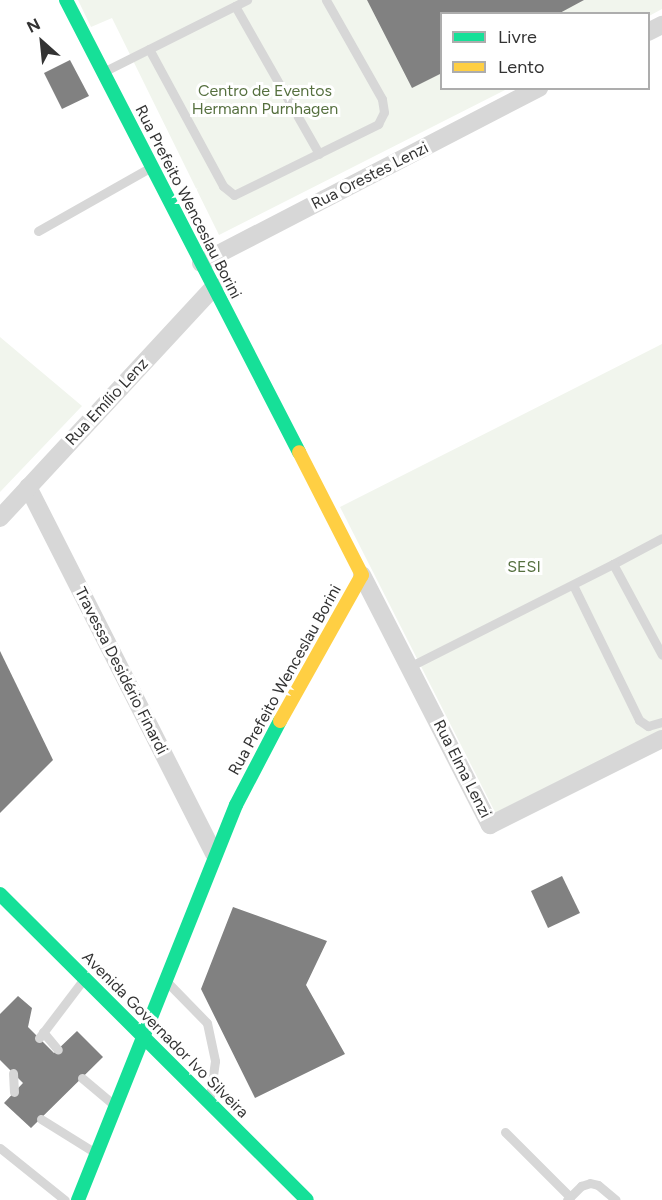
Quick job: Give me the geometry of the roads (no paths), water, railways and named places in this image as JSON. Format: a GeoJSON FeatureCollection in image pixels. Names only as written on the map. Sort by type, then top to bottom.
{"type":"FeatureCollection","features":[{"type":"Feature","properties":{"kind":"street","name":"Rua Prefeito Wenceslau Borini"},"geometry":{"type":"LineString","coordinates":[[66,0],[362,575],[261,754],[214,855],[78,1200]]}},
{"type":"Feature","properties":{"kind":"street","name":"Rua Orestes Lenzi"},"geometry":{"type":"LineString","coordinates":[[201,263],[535,90]]}},
{"type":"Feature","properties":{"kind":"street","name":"Rua Emílio Lenz"},"geometry":{"type":"LineString","coordinates":[[0,518],[213,287]]}},
{"type":"Feature","properties":{"kind":"street","name":"Travessa Desidério Finardi"},"geometry":{"type":"LineString","coordinates":[[28,487],[214,855]]}},
{"type":"Feature","properties":{"kind":"street","name":"Rua Elma Lenzi"},"geometry":{"type":"LineString","coordinates":[[362,575],[490,825],[662,740]]}},
{"type":"Feature","properties":{"kind":"street","name":"Avenida Governador Ivo Silveira"},"geometry":{"type":"LineString","coordinates":[[0,894],[307,1200]]}},
{"type":"Feature","properties":{"kind":"lane"},"geometry":{"type":"LineString","coordinates":[[103,72],[247,0]]}},
{"type":"Feature","properties":{"kind":"lane"},"geometry":{"type":"LineString","coordinates":[[149,49],[223,186],[234,195],[378,124],[384,112],[382,99],[326,0]]}},
{"type":"Feature","properties":{"kind":"lane"},"geometry":{"type":"LineString","coordinates":[[235,6],[319,154]]}},
{"type":"Feature","properties":{"kind":"lane"},"geometry":{"type":"LineString","coordinates":[[38,231],[152,167]]}},
{"type":"Feature","properties":{"kind":"lane"},"geometry":{"type":"LineString","coordinates":[[409,667],[662,538]]}},
{"type":"Feature","properties":{"kind":"lane"},"geometry":{"type":"LineString","coordinates":[[613,564],[662,655]]}},
{"type":"Feature","properties":{"kind":"lane"},"geometry":{"type":"LineString","coordinates":[[573,585],[639,720],[648,726],[662,722]]}},
{"type":"Feature","properties":{"kind":"lane"},"geometry":{"type":"LineString","coordinates":[[58,1050],[41,1035],[85,978]]}},
{"type":"Feature","properties":{"kind":"lane"},"geometry":{"type":"LineString","coordinates":[[165,979],[207,1023],[215,1061],[210,1103]]}},
{"type":"Feature","properties":{"kind":"lane"},"geometry":{"type":"LineString","coordinates":[[13,1073],[14,1092]]}},
{"type":"Feature","properties":{"kind":"lane"},"geometry":{"type":"LineString","coordinates":[[82,1078],[115,1106]]}},
{"type":"Feature","properties":{"kind":"lane"},"geometry":{"type":"LineString","coordinates":[[40,1119],[96,1153]]}},
{"type":"Feature","properties":{"kind":"lane"},"geometry":{"type":"LineString","coordinates":[[506,1132],[568,1199],[581,1185],[590,1183],[598,1185],[616,1200]]}},
{"type":"Feature","properties":{"kind":"lane"},"geometry":{"type":"LineString","coordinates":[[0,1148],[65,1200]]}},
{"type":"Feature","properties":{"kind":"park label","name":"Centro de Eventos Hermann Purnhagen"},"geometry":{"type":"Point","coordinates":[265,100]}},
{"type":"Feature","properties":{"kind":"park label","name":"SESI"},"geometry":{"type":"Point","coordinates":[524,567]}}]}
